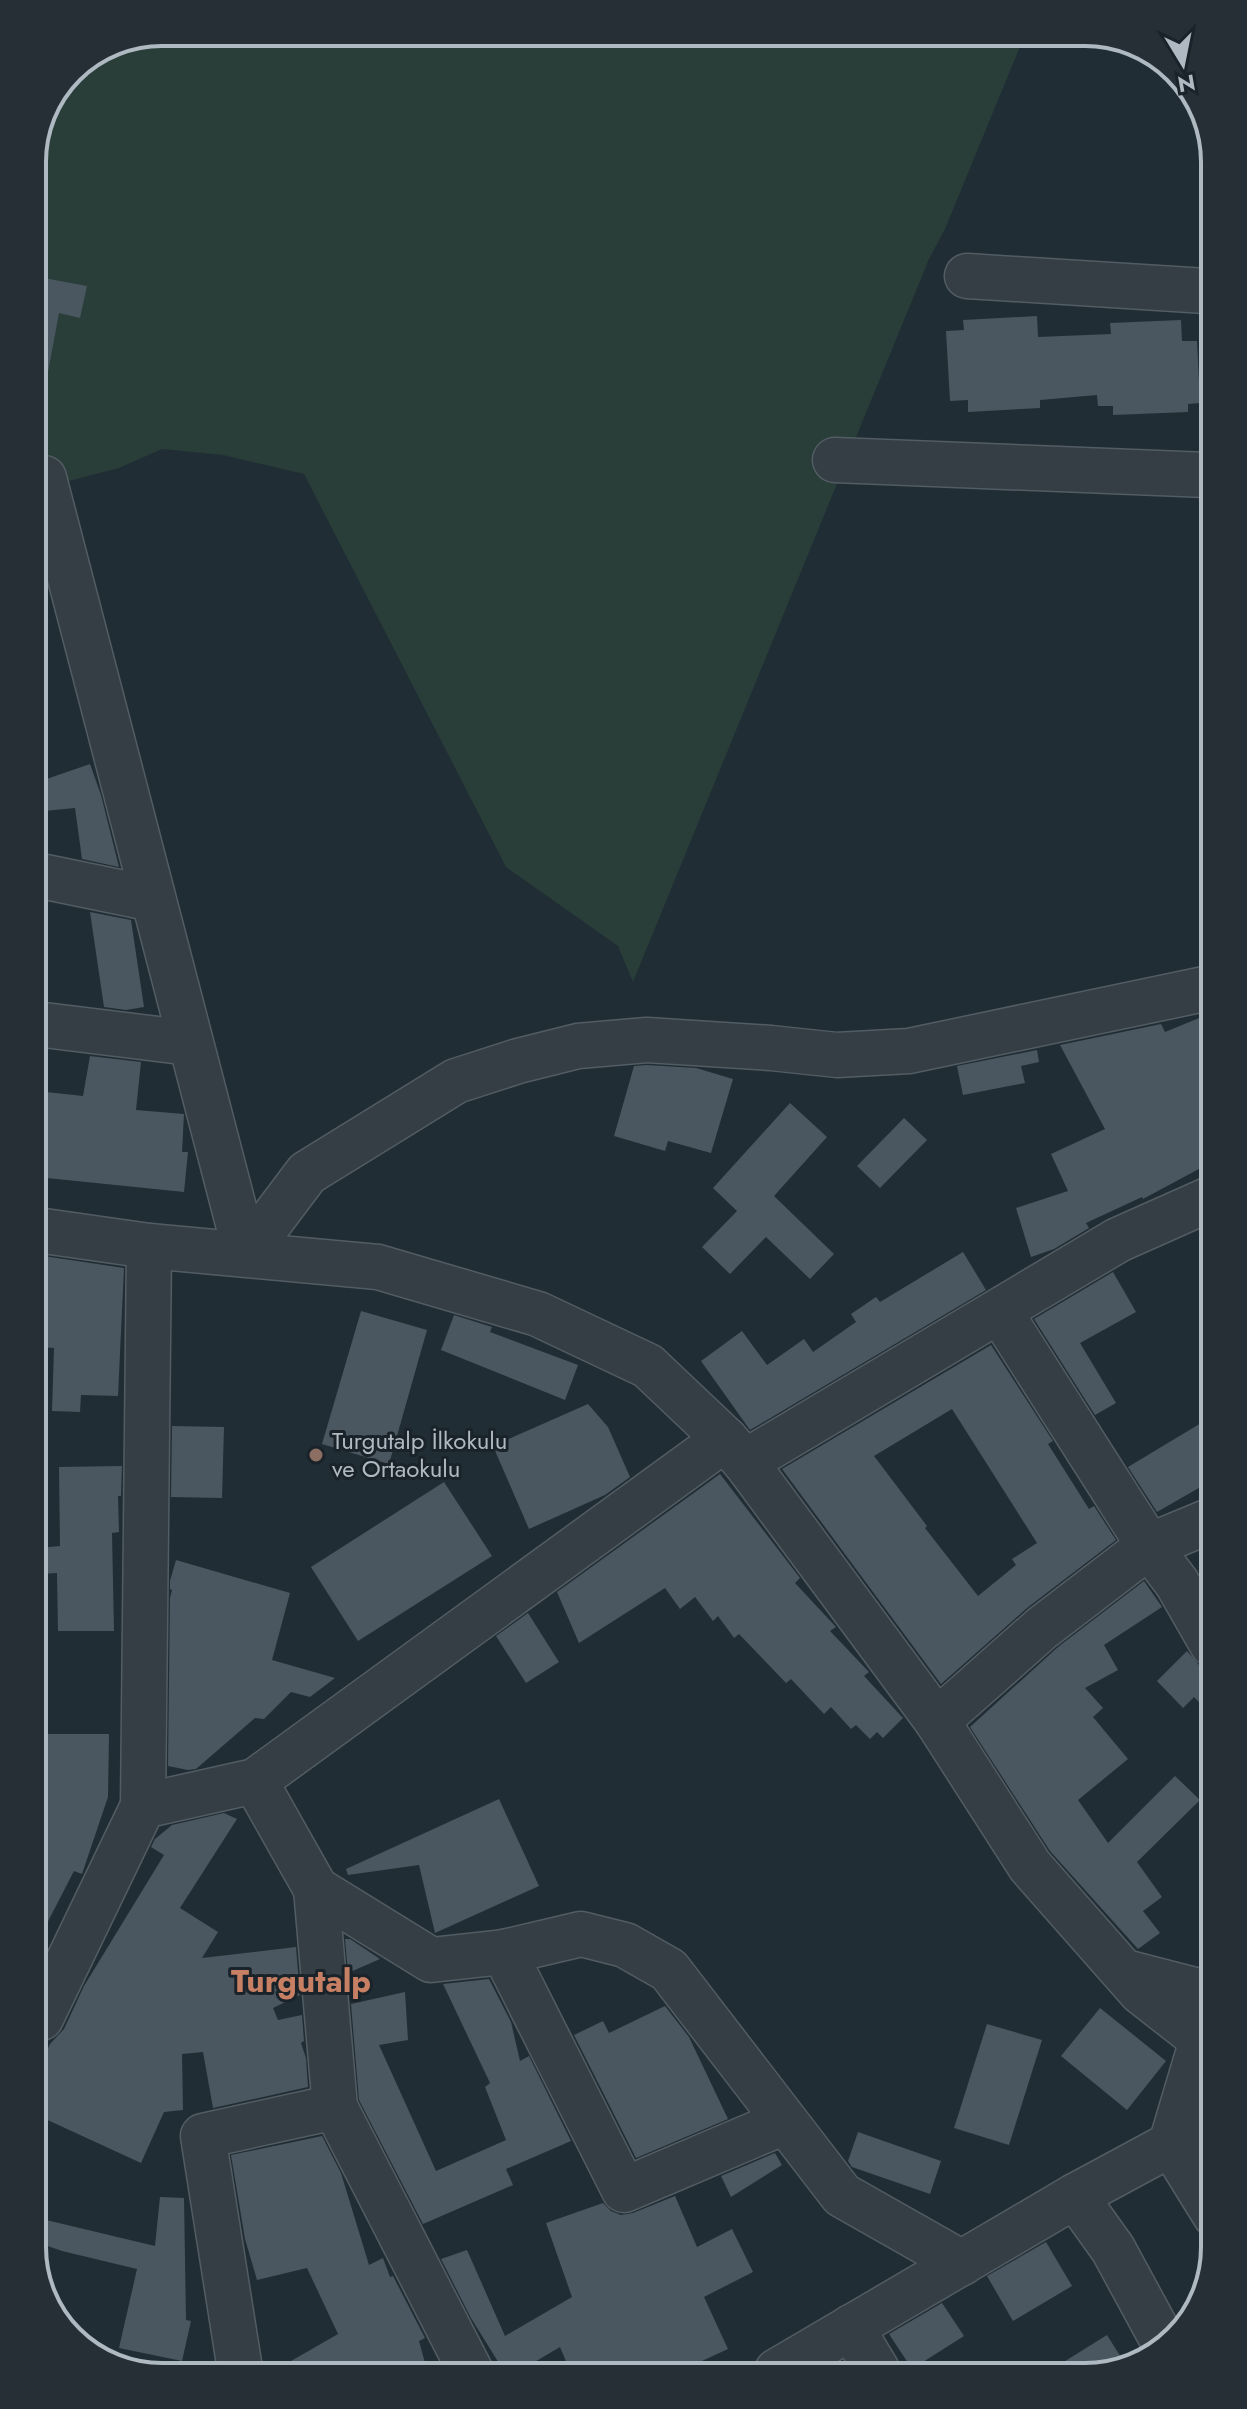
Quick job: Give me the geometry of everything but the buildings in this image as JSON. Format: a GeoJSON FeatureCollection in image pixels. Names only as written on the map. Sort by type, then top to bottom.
{"type":"FeatureCollection","features":[{"type":"Feature","properties":{"kind":"street"},"geometry":{"type":"LineString","coordinates":[[967,276],[1201,291]]}},
{"type":"Feature","properties":{"kind":"street"},"geometry":{"type":"LineString","coordinates":[[835,460],[1201,475]]}},
{"type":"Feature","properties":{"kind":"street"},"geometry":{"type":"LineString","coordinates":[[46,486],[246,1254]]}},
{"type":"Feature","properties":{"kind":"street"},"geometry":{"type":"LineString","coordinates":[[46,877],[153,899]]}},
{"type":"Feature","properties":{"kind":"street"},"geometry":{"type":"LineString","coordinates":[[246,1254],[307,1173],[456,1081],[518,1061],[578,1046],[647,1040],[837,1055],[909,1051],[1201,990]]}},
{"type":"Feature","properties":{"kind":"street"},"geometry":{"type":"LineString","coordinates":[[46,1025],[190,1043]]}},
{"type":"Feature","properties":{"kind":"street"},"geometry":{"type":"LineString","coordinates":[[143,1806],[255,1781],[735,1450],[1000,1312],[1118,1240],[1201,1203]]}},
{"type":"Feature","properties":{"kind":"street"},"geometry":{"type":"LineString","coordinates":[[46,1231],[149,1246],[378,1267],[538,1314],[648,1366],[735,1450],[937,1721],[1030,1866],[1141,1992],[1201,2039]]}},
{"type":"Feature","properties":{"kind":"street"},"geometry":{"type":"LineString","coordinates":[[46,2004],[143,1806],[149,1246]]}},
{"type":"Feature","properties":{"kind":"street"},"geometry":{"type":"LineString","coordinates":[[1000,1312],[1149,1546],[1177,1583],[1201,1625]]}},
{"type":"Feature","properties":{"kind":"street"},"geometry":{"type":"LineString","coordinates":[[937,1721],[1042,1628],[1149,1546],[1201,1525]]}},
{"type":"Feature","properties":{"kind":"street"},"geometry":{"type":"LineString","coordinates":[[255,1781],[316,1889],[335,2107],[466,2363]]}},
{"type":"Feature","properties":{"kind":"street"},"geometry":{"type":"LineString","coordinates":[[316,1889],[431,1960],[504,1952],[581,1934],[625,1945],[669,1970],[842,2195],[962,2263]]}},
{"type":"Feature","properties":{"kind":"street"},"geometry":{"type":"LineString","coordinates":[[504,1952],[624,2190],[784,2122]]}},
{"type":"Feature","properties":{"kind":"street"},"geometry":{"type":"LineString","coordinates":[[1123,1972],[1201,1992]]}},
{"type":"Feature","properties":{"kind":"street"},"geometry":{"type":"LineString","coordinates":[[1171,2144],[1201,2064]]}},
{"type":"Feature","properties":{"kind":"street"},"geometry":{"type":"LineString","coordinates":[[239,2363],[203,2136],[335,2107]]}},
{"type":"Feature","properties":{"kind":"street"},"geometry":{"type":"LineString","coordinates":[[790,2363],[1075,2196],[1201,2128]]}},
{"type":"Feature","properties":{"kind":"street"},"geometry":{"type":"LineString","coordinates":[[1171,2144],[1201,2192]]}},
{"type":"Feature","properties":{"kind":"street"},"geometry":{"type":"LineString","coordinates":[[1075,2196],[1113,2249],[1160,2335]]}},
{"type":"Feature","properties":{"kind":"street"},"geometry":{"type":"LineString","coordinates":[[851,2327],[873,2363]]}},
{"type":"Feature","properties":{"kind":"green space"},"geometry":{"type":"Polygon","coordinates":[[[162,46],[1020,46],[945,229],[929,259],[633,982],[618,946],[506,867],[304,474],[223,455],[162,449],[119,468],[46,490],[46,154],[58,110],[85,75],[104,61],[124,52],[162,46]]]}},
{"type":"Feature","properties":{"kind":"place","name":"Turgutalp İlkokulu ve Ortaokulu"},"geometry":{"type":"Point","coordinates":[316,1455]}},
{"type":"Feature","properties":{"kind":"district","name":"Turgutalp"},"geometry":{"type":"Point","coordinates":[301,1981]}}]}
